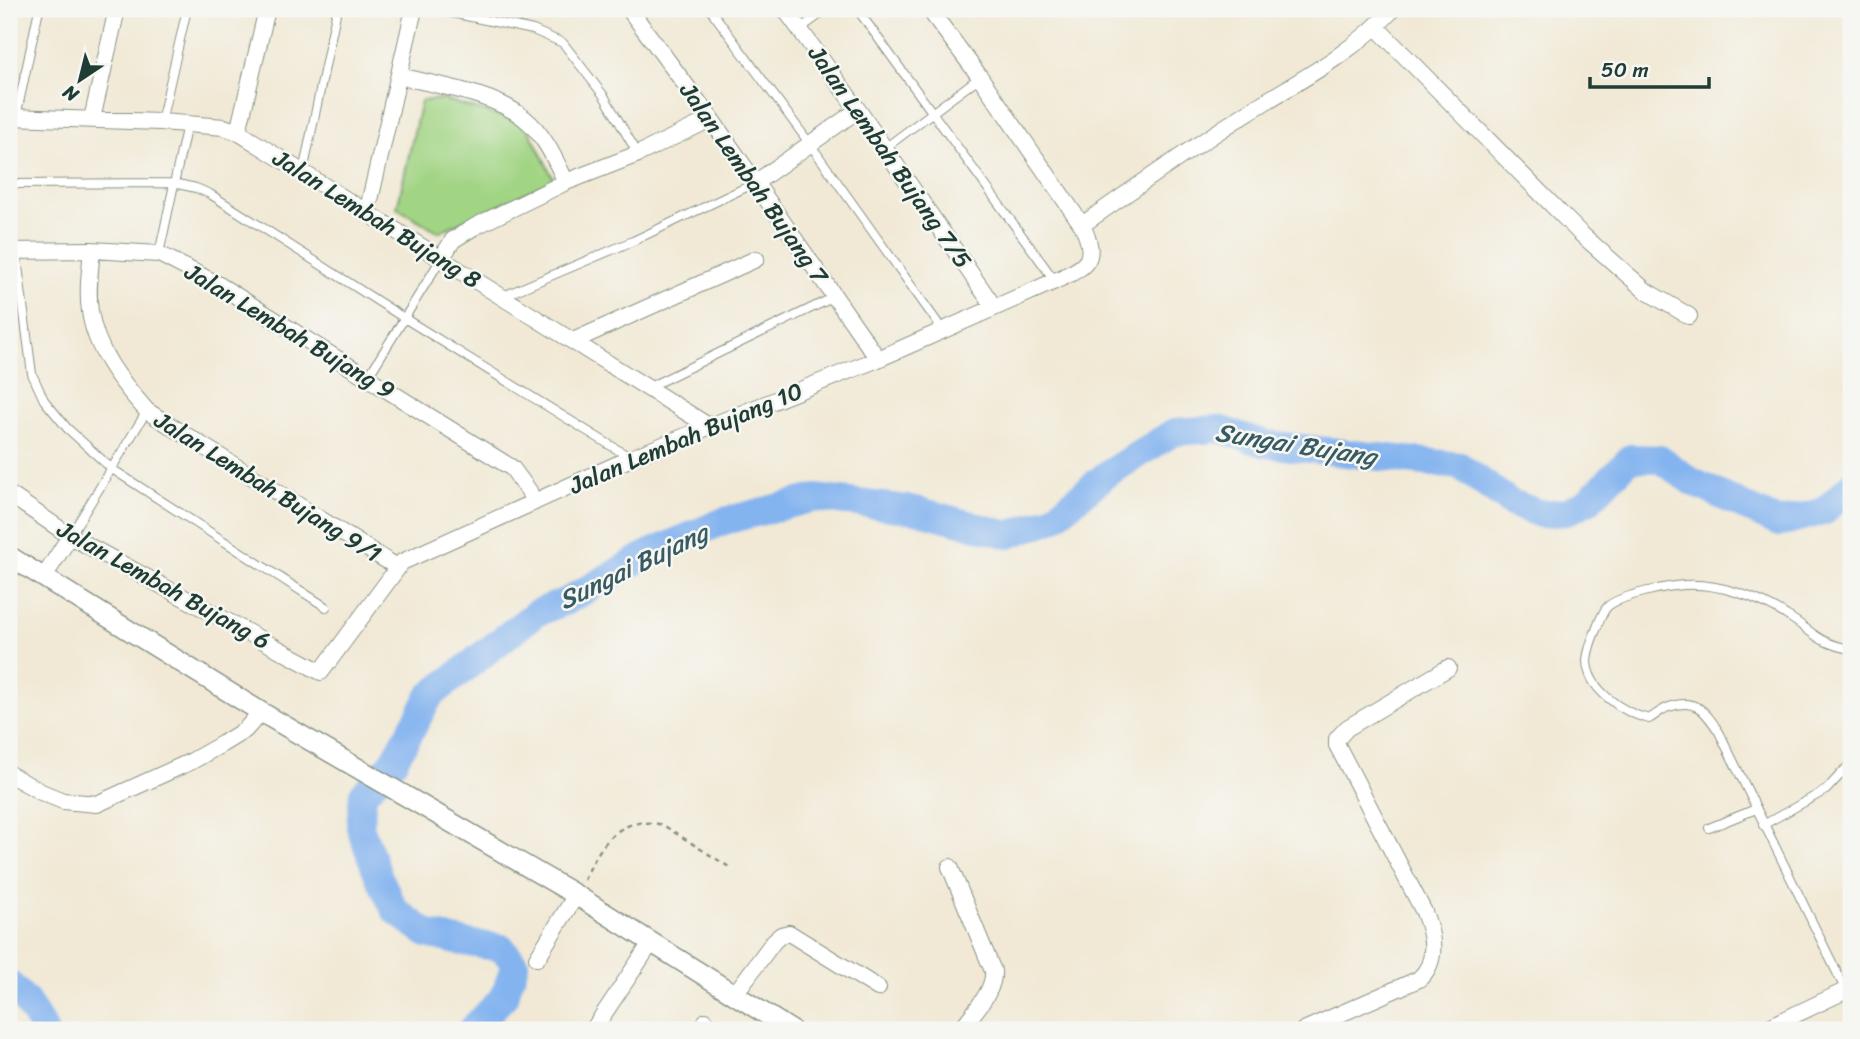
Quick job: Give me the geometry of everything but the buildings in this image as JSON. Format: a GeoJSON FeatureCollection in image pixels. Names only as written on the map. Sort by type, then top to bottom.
{"type":"FeatureCollection","features":[{"type":"Feature","properties":{"kind":"street"},"geometry":{"type":"LineString","coordinates":[[92,119],[117,9]]}},
{"type":"Feature","properties":{"kind":"street"},"geometry":{"type":"LineString","coordinates":[[238,132],[267,9]]}},
{"type":"Feature","properties":{"kind":"street"},"geometry":{"type":"LineString","coordinates":[[367,213],[414,9]]}},
{"type":"Feature","properties":{"kind":"street","name":"Jalan Lembah Bujang 7"},"geometry":{"type":"LineString","coordinates":[[629,9],[711,119],[878,359]]}},
{"type":"Feature","properties":{"kind":"street","name":"Jalan Lembah Bujang 7/5"},"geometry":{"type":"LineString","coordinates":[[785,9],[994,307]]}},
{"type":"Feature","properties":{"kind":"street"},"geometry":{"type":"LineString","coordinates":[[929,9],[980,77],[1082,225],[1175,159],[1345,52],[1393,9]]}},
{"type":"Feature","properties":{"kind":"street"},"geometry":{"type":"LineString","coordinates":[[1376,27],[1580,233],[1646,291],[1689,316]]}},
{"type":"Feature","properties":{"kind":"street"},"geometry":{"type":"LineString","coordinates":[[400,76],[506,106],[526,119],[548,145],[566,181]]}},
{"type":"Feature","properties":{"kind":"street"},"geometry":{"type":"LineString","coordinates":[[755,183],[858,110]]}},
{"type":"Feature","properties":{"kind":"street","name":"Jalan Lembah Bujang 8"},"geometry":{"type":"LineString","coordinates":[[12,117],[162,121],[224,127],[238,132],[710,427]]}},
{"type":"Feature","properties":{"kind":"street"},"geometry":{"type":"LineString","coordinates":[[440,259],[461,234],[566,181],[638,154],[711,119]]}},
{"type":"Feature","properties":{"kind":"street","name":"Jalan Lembah Bujang 10"},"geometry":{"type":"LineString","coordinates":[[321,672],[397,567],[410,558],[631,458],[878,359],[1078,270],[1090,257],[1090,242],[1082,225]]}},
{"type":"Feature","properties":{"kind":"street","name":"Jalan Lembah Bujang 9"},"geometry":{"type":"LineString","coordinates":[[13,251],[92,250],[159,254],[219,285],[512,468],[529,491],[533,503]]}},
{"type":"Feature","properties":{"kind":"street","name":"Jalan Lembah Bujang 9/1"},"geometry":{"type":"LineString","coordinates":[[92,250],[90,311],[96,336],[125,387],[147,411],[397,567]]}},
{"type":"Feature","properties":{"kind":"street"},"geometry":{"type":"LineString","coordinates":[[573,341],[756,259]]}},
{"type":"Feature","properties":{"kind":"street","name":"Jalan Lembah Bujang 6"},"geometry":{"type":"LineString","coordinates":[[9,494],[70,536],[321,672]]}},
{"type":"Feature","properties":{"kind":"street"},"geometry":{"type":"LineString","coordinates":[[44,577],[70,536]]}},
{"type":"Feature","properties":{"kind":"street"},"geometry":{"type":"LineString","coordinates":[[9,556],[261,712],[576,895],[791,1030]]}},
{"type":"Feature","properties":{"kind":"street"},"geometry":{"type":"LineString","coordinates":[[1304,1030],[1397,990],[1427,972],[1432,952],[1430,928],[1399,862],[1337,746],[1337,739],[1346,728],[1448,668]]}},
{"type":"Feature","properties":{"kind":"street"},"geometry":{"type":"LineString","coordinates":[[9,774],[62,801],[97,804],[192,761],[245,730],[261,712]]}},
{"type":"Feature","properties":{"kind":"street"},"geometry":{"type":"LineString","coordinates":[[950,867],[994,978],[991,988],[961,1030]]}},
{"type":"Feature","properties":{"kind":"street"},"geometry":{"type":"LineString","coordinates":[[537,958],[576,895]]}},
{"type":"Feature","properties":{"kind":"street"},"geometry":{"type":"LineString","coordinates":[[734,995],[774,941],[789,933],[878,988]]}},
{"type":"Feature","properties":{"kind":"street"},"geometry":{"type":"LineString","coordinates":[[595,1029],[650,943]]}},
{"type":"Feature","properties":{"kind":"street"},"geometry":{"type":"LineString","coordinates":[[1763,1030],[1849,989]]}},
{"type":"Feature","properties":{"kind":"lane"},"geometry":{"type":"LineString","coordinates":[[12,117],[39,9]]}},
{"type":"Feature","properties":{"kind":"lane"},"geometry":{"type":"LineString","coordinates":[[162,121],[187,9]]}},
{"type":"Feature","properties":{"kind":"lane"},"geometry":{"type":"LineString","coordinates":[[303,172],[337,9]]}},
{"type":"Feature","properties":{"kind":"lane"},"geometry":{"type":"LineString","coordinates":[[433,9],[533,30],[563,43],[604,96],[638,154]]}},
{"type":"Feature","properties":{"kind":"lane"},"geometry":{"type":"LineString","coordinates":[[710,9],[942,329]]}},
{"type":"Feature","properties":{"kind":"lane"},"geometry":{"type":"LineString","coordinates":[[800,29],[827,9]]}},
{"type":"Feature","properties":{"kind":"lane"},"geometry":{"type":"LineString","coordinates":[[857,9],[1055,281]]}},
{"type":"Feature","properties":{"kind":"lane"},"geometry":{"type":"LineString","coordinates":[[885,149],[980,77]]}},
{"type":"Feature","properties":{"kind":"lane"},"geometry":{"type":"LineString","coordinates":[[159,254],[187,124]]}},
{"type":"Feature","properties":{"kind":"lane"},"geometry":{"type":"LineString","coordinates":[[9,184],[173,183],[211,194],[404,318],[631,458]]}},
{"type":"Feature","properties":{"kind":"lane"},"geometry":{"type":"LineString","coordinates":[[501,297],[633,241],[755,183]]}},
{"type":"Feature","properties":{"kind":"lane"},"geometry":{"type":"LineString","coordinates":[[13,251],[32,374],[44,400],[67,428],[112,469],[326,607]]}},
{"type":"Feature","properties":{"kind":"lane"},"geometry":{"type":"LineString","coordinates":[[368,377],[440,259]]}},
{"type":"Feature","properties":{"kind":"lane"},"geometry":{"type":"LineString","coordinates":[[647,388],[834,297]]}},
{"type":"Feature","properties":{"kind":"lane"},"geometry":{"type":"LineString","coordinates":[[70,536],[147,411]]}},
{"type":"Feature","properties":{"kind":"lane"},"geometry":{"type":"LineString","coordinates":[[1849,989],[1763,825],[1720,732],[1707,713],[1697,706],[1684,704],[1668,707],[1649,719],[1639,716],[1606,696],[1591,679],[1587,662],[1591,640],[1608,607],[1623,599],[1687,585],[1737,593],[1785,614],[1830,645],[1851,649]]}},
{"type":"Feature","properties":{"kind":"lane"},"geometry":{"type":"LineString","coordinates":[[1763,825],[1826,790],[1851,763]]}},
{"type":"Feature","properties":{"kind":"lane"},"geometry":{"type":"LineString","coordinates":[[1709,828],[1756,809]]}},
{"type":"Feature","properties":{"kind":"path"},"geometry":{"type":"LineString","coordinates":[[576,895],[609,836],[630,825],[652,822],[663,825],[729,867]]}},
{"type":"Feature","properties":{"kind":"green space"},"geometry":{"type":"Polygon","coordinates":[[[442,99],[526,124],[554,180],[439,232],[397,208],[421,101],[442,99]]]}},
{"type":"Feature","properties":{"kind":"waterway","name":"Sungai Bujang"},"geometry":{"type":"LineString","coordinates":[[471,1030],[504,997],[515,964],[502,948],[427,934],[395,910],[360,827],[363,794],[394,761],[430,696],[536,613],[567,601],[648,554],[724,521],[815,498],[916,510],[1009,535],[1052,519],[1107,474],[1174,432],[1219,429],[1266,444],[1460,466],[1511,503],[1541,514],[1566,512],[1588,501],[1631,458],[1660,459],[1691,481],[1779,523],[1825,511],[1851,485]]}},
{"type":"Feature","properties":{"kind":"waterway","name":"Sungai Bujang"},"geometry":{"type":"LineString","coordinates":[[9,984],[26,1001],[44,1030]]}}]}
